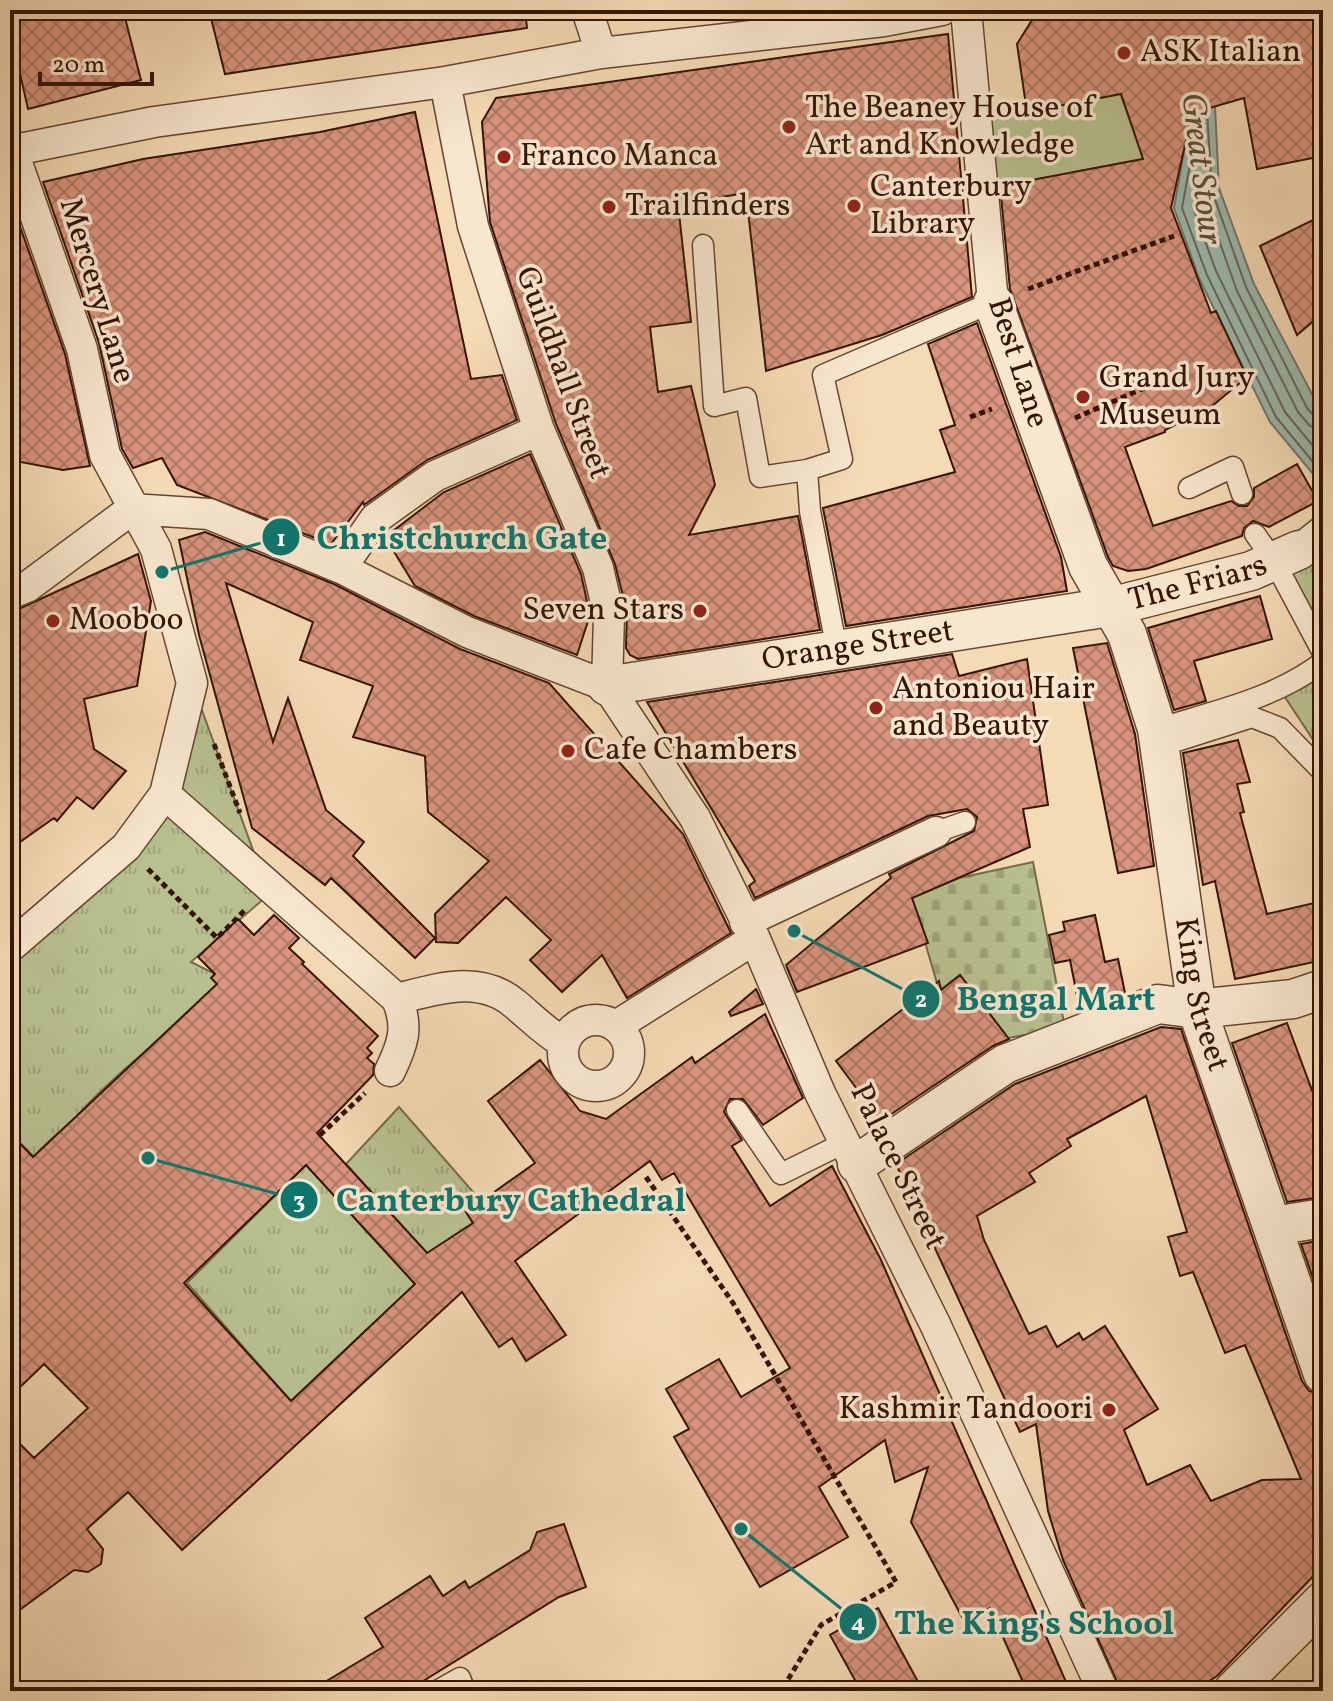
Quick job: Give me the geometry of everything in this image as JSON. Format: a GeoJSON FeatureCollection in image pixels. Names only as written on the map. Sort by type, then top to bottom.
{"type":"FeatureCollection","features":[{"type":"Feature","properties":{"kind":"street"},"geometry":{"type":"LineString","coordinates":[[587,10],[601,53]]}},
{"type":"Feature","properties":{"kind":"street"},"geometry":{"type":"LineString","coordinates":[[11,148],[237,109],[445,82],[601,53],[942,10]]}},
{"type":"Feature","properties":{"kind":"street","name":"Best Lane"},"geometry":{"type":"LineString","coordinates":[[966,10],[993,302],[1088,566],[1110,607]]}},
{"type":"Feature","properties":{"kind":"street","name":"Guildhall Street"},"geometry":{"type":"LineString","coordinates":[[445,82],[473,226],[539,430],[598,568],[609,616],[607,686]]}},
{"type":"Feature","properties":{"kind":"street","name":"Mercery Lane"},"geometry":{"type":"LineString","coordinates":[[11,148],[82,349],[105,455],[156,549],[192,683],[165,794]]}},
{"type":"Feature","properties":{"kind":"street"},"geometry":{"type":"LineString","coordinates":[[341,568],[375,519],[435,476],[539,430]]}},
{"type":"Feature","properties":{"kind":"street"},"geometry":{"type":"LineString","coordinates":[[18,590],[132,509],[209,514],[341,568],[467,632],[607,686]]}},
{"type":"Feature","properties":{"kind":"street","name":"The Friars"},"geometry":{"type":"LineString","coordinates":[[1110,607],[1251,571],[1288,544]]}},
{"type":"Feature","properties":{"kind":"street","name":"Orange Street"},"geometry":{"type":"LineString","coordinates":[[607,686],[1110,607]]}},
{"type":"Feature","properties":{"kind":"street","name":"King Street"},"geometry":{"type":"LineString","coordinates":[[1110,607],[1127,634],[1159,738],[1197,1009],[1323,1374]]}},
{"type":"Feature","properties":{"kind":"street","name":"Palace Street"},"geometry":{"type":"LineString","coordinates":[[607,686],[695,818],[850,1153],[935,1324],[1103,1691]]}},
{"type":"Feature","properties":{"kind":"street"},"geometry":{"type":"LineString","coordinates":[[10,947],[126,847],[165,794],[267,888],[397,999],[405,1017],[403,1044],[390,1071]]}},
{"type":"Feature","properties":{"kind":"street"},"geometry":{"type":"LineString","coordinates":[[616,1026],[748,935],[936,832]]}},
{"type":"Feature","properties":{"kind":"street"},"geometry":{"type":"LineString","coordinates":[[397,999],[462,985],[483,987],[504,996],[564,1043]]}},
{"type":"Feature","properties":{"kind":"street"},"geometry":{"type":"LineString","coordinates":[[850,1153],[1005,1064],[1158,1004],[1197,1009],[1293,999],[1323,989]]}},
{"type":"Feature","properties":{"kind":"street"},"geometry":{"type":"LineString","coordinates":[[586,1021],[607,1021],[616,1026],[628,1044],[627,1066],[621,1076],[601,1086],[579,1082],[565,1065],[564,1043],[576,1026],[586,1021]]}},
{"type":"Feature","properties":{"kind":"street"},"geometry":{"type":"LineString","coordinates":[[1273,1226],[1323,1218]]}},
{"type":"Feature","properties":{"kind":"street"},"geometry":{"type":"LineString","coordinates":[[1233,1691],[1318,1619]]}},
{"type":"Feature","properties":{"kind":"lane"},"geometry":{"type":"LineString","coordinates":[[703,245],[714,406],[746,398],[760,477],[807,470],[842,459],[823,375],[993,302]]}},
{"type":"Feature","properties":{"kind":"lane"},"geometry":{"type":"LineString","coordinates":[[1189,488],[1233,467],[1242,494]]}},
{"type":"Feature","properties":{"kind":"lane"},"geometry":{"type":"LineString","coordinates":[[807,470],[810,511],[837,650]]}},
{"type":"Feature","properties":{"kind":"lane"},"geometry":{"type":"LineString","coordinates":[[1288,544],[1323,653]]}},
{"type":"Feature","properties":{"kind":"lane"},"geometry":{"type":"LineString","coordinates":[[1159,738],[1265,696],[1298,680],[1323,662]]}},
{"type":"Feature","properties":{"kind":"lane"},"geometry":{"type":"LineString","coordinates":[[1159,738],[1252,717],[1280,728],[1323,772]]}},
{"type":"Feature","properties":{"kind":"lane"},"geometry":{"type":"LineString","coordinates":[[936,832],[965,822]]}},
{"type":"Feature","properties":{"kind":"lane"},"geometry":{"type":"LineString","coordinates":[[737,1110],[781,1174],[850,1153]]}},
{"type":"Feature","properties":{"kind":"lane"},"geometry":{"type":"LineString","coordinates":[[437,1691],[460,1678],[465,1691]]}},
{"type":"Feature","properties":{"kind":"path"},"geometry":{"type":"LineString","coordinates":[[993,302],[1174,236]]}},
{"type":"Feature","properties":{"kind":"path"},"geometry":{"type":"LineString","coordinates":[[1040,433],[1158,382]]}},
{"type":"Feature","properties":{"kind":"path"},"geometry":{"type":"LineString","coordinates":[[213,741],[240,815]]}},
{"type":"Feature","properties":{"kind":"path"},"geometry":{"type":"LineString","coordinates":[[126,847],[217,938],[267,888]]}},
{"type":"Feature","properties":{"kind":"path"},"geometry":{"type":"LineString","coordinates":[[320,1135],[390,1071]]}},
{"type":"Feature","properties":{"kind":"path"},"geometry":{"type":"LineString","coordinates":[[646,1177],[733,1303],[896,1582],[821,1625],[781,1691]]}},
{"type":"Feature","properties":{"kind":"green space"},"geometry":{"type":"Polygon","coordinates":[[[1120,93],[1132,126],[1179,117],[1184,151],[996,187],[986,117],[1120,93]]]}},
{"type":"Feature","properties":{"kind":"green space"},"geometry":{"type":"Polygon","coordinates":[[[1323,532],[1323,644],[1280,552],[1323,532]]]}},
{"type":"Feature","properties":{"kind":"green space"},"geometry":{"type":"Polygon","coordinates":[[[1323,665],[1323,755],[1281,691],[1323,665]]]}},
{"type":"Feature","properties":{"kind":"green space"},"geometry":{"type":"Polygon","coordinates":[[[192,683],[264,880],[275,889],[191,962],[215,974],[221,988],[109,1084],[71,1123],[63,1138],[58,1133],[41,1149],[38,1161],[10,1133],[10,947],[164,794],[192,683]]]}},
{"type":"Feature","properties":{"kind":"green space"},"geometry":{"type":"Polygon","coordinates":[[[1033,862],[1065,1028],[1008,1038],[960,975],[942,989],[937,983],[912,898],[959,878],[1033,862]]]}},
{"type":"Feature","properties":{"kind":"green space"},"geometry":{"type":"Polygon","coordinates":[[[399,1107],[481,1201],[466,1212],[473,1223],[449,1239],[451,1279],[346,1164],[399,1107]]]}},
{"type":"Feature","properties":{"kind":"green space"},"geometry":{"type":"Polygon","coordinates":[[[306,1165],[415,1284],[291,1401],[187,1283],[306,1165]]]}},
{"type":"Feature","properties":{"kind":"water","name":"Great Stour"},"geometry":{"type":"Polygon","coordinates":[[[1190,10],[1215,107],[1219,188],[1254,284],[1323,415],[1323,486],[1270,422],[1199,278],[1174,208],[1184,151],[1179,117],[1190,10]]]}},
{"type":"Feature","properties":{"kind":"building"},"geometry":{"type":"Polygon","coordinates":[[[10,10],[123,10],[141,80],[28,109],[10,29],[10,10]]]}},
{"type":"Feature","properties":{"kind":"building"},"geometry":{"type":"Polygon","coordinates":[[[209,10],[525,10],[527,28],[225,74],[209,10]]]}},
{"type":"Feature","properties":{"kind":"building"},"geometry":{"type":"Polygon","coordinates":[[[1093,10],[1323,10],[1323,156],[1257,169],[1244,98],[1192,113],[1171,208],[1211,313],[1216,311],[1247,377],[1211,407],[1165,432],[1125,447],[1153,526],[1231,501],[1247,506],[1254,497],[1254,488],[1297,464],[1318,501],[1269,527],[1253,521],[1244,528],[1242,536],[1146,569],[1128,571],[1113,566],[1108,557],[1010,289],[1000,186],[1143,159],[1121,94],[1027,112],[1017,44],[1032,20],[1093,10]]]}},
{"type":"Feature","properties":{"kind":"building"},"geometry":{"type":"Polygon","coordinates":[[[948,34],[972,297],[882,335],[766,371],[746,193],[678,204],[691,322],[650,327],[658,392],[691,386],[715,485],[689,535],[798,516],[820,630],[638,659],[630,655],[626,648],[627,612],[615,564],[556,424],[490,222],[482,122],[496,98],[948,34]]]}},
{"type":"Feature","properties":{"kind":"building"},"geometry":{"type":"Polygon","coordinates":[[[415,112],[471,379],[502,375],[517,420],[427,460],[364,505],[363,502],[331,544],[177,485],[162,458],[133,468],[122,449],[99,343],[43,182],[143,159],[320,132],[415,112]]]}},
{"type":"Feature","properties":{"kind":"building"},"geometry":{"type":"Polygon","coordinates":[[[10,198],[65,354],[90,466],[63,470],[10,460],[10,198]]]}},
{"type":"Feature","properties":{"kind":"building"},"geometry":{"type":"Polygon","coordinates":[[[1323,215],[1323,313],[1297,335],[1260,246],[1323,215]]]}},
{"type":"Feature","properties":{"kind":"building"},"geometry":{"type":"Polygon","coordinates":[[[977,323],[1061,557],[1067,591],[846,626],[823,508],[955,472],[940,430],[955,425],[928,344],[977,323]]]}},
{"type":"Feature","properties":{"kind":"building"},"geometry":{"type":"Polygon","coordinates":[[[530,454],[581,574],[590,615],[577,655],[474,616],[415,586],[385,537],[444,492],[530,454]]]}},
{"type":"Feature","properties":{"kind":"building"},"geometry":{"type":"Polygon","coordinates":[[[205,532],[334,584],[460,649],[549,683],[683,834],[731,933],[627,998],[602,955],[562,992],[530,960],[551,940],[506,897],[458,943],[436,942],[435,914],[489,861],[428,812],[425,756],[353,737],[373,686],[300,660],[313,622],[226,583],[273,742],[288,698],[326,810],[364,842],[353,856],[435,938],[415,958],[331,878],[325,885],[252,828],[199,635],[179,540],[205,532]]]}},
{"type":"Feature","properties":{"kind":"building"},"geometry":{"type":"Polygon","coordinates":[[[138,554],[151,601],[137,686],[84,699],[94,749],[126,771],[93,809],[77,797],[57,821],[54,818],[10,849],[10,613],[138,554]]]}},
{"type":"Feature","properties":{"kind":"building"},"geometry":{"type":"Polygon","coordinates":[[[1260,596],[1272,639],[1194,661],[1206,701],[1174,710],[1148,628],[1260,596]]]}},
{"type":"Feature","properties":{"kind":"building"},"geometry":{"type":"Polygon","coordinates":[[[1107,643],[1135,734],[1154,866],[1118,873],[1073,648],[1107,643]]]}},
{"type":"Feature","properties":{"kind":"building"},"geometry":{"type":"Polygon","coordinates":[[[952,654],[959,676],[1027,659],[1048,805],[1023,809],[1030,847],[912,898],[928,943],[797,992],[786,965],[891,878],[889,874],[974,831],[977,817],[967,809],[928,816],[755,898],[749,886],[755,881],[647,702],[952,654]]]}},
{"type":"Feature","properties":{"kind":"building"},"geometry":{"type":"Polygon","coordinates":[[[1238,740],[1250,782],[1237,784],[1244,812],[1240,813],[1267,914],[1323,901],[1323,960],[1235,979],[1215,881],[1203,885],[1183,753],[1238,740]]]}},
{"type":"Feature","properties":{"kind":"building"},"geometry":{"type":"Polygon","coordinates":[[[274,915],[299,938],[289,948],[304,962],[302,964],[378,1036],[367,1048],[372,1053],[367,1058],[374,1064],[373,1075],[317,1133],[427,1253],[473,1223],[466,1212],[535,1163],[488,1101],[540,1060],[580,1111],[606,1119],[692,1057],[695,1063],[765,1014],[803,1098],[763,1125],[743,1099],[730,1099],[724,1112],[742,1140],[732,1146],[770,1206],[832,1166],[881,1260],[1070,1691],[1027,1691],[990,1608],[963,1619],[911,1522],[928,1467],[895,1482],[885,1440],[819,1487],[848,1537],[760,1587],[674,1437],[689,1429],[666,1389],[719,1359],[741,1397],[790,1368],[674,1173],[662,1180],[650,1161],[515,1261],[566,1335],[526,1361],[512,1338],[499,1347],[462,1292],[182,1550],[128,1492],[87,1529],[103,1549],[101,1564],[88,1572],[74,1570],[10,1617],[10,1434],[34,1458],[88,1408],[44,1364],[10,1397],[10,1133],[33,1157],[217,984],[211,978],[215,974],[198,957],[238,919],[254,935],[274,915]],[[306,1165],[184,1283],[291,1401],[415,1284],[306,1165]]]}},
{"type":"Feature","properties":{"kind":"building"},"geometry":{"type":"Polygon","coordinates":[[[1095,915],[1105,962],[1118,959],[1125,993],[1080,1011],[1070,960],[1055,963],[1049,935],[1065,931],[1063,922],[1095,915]]]}},
{"type":"Feature","properties":{"kind":"building"},"geometry":{"type":"Polygon","coordinates":[[[960,975],[1009,1039],[993,1046],[881,1121],[836,1061],[939,981],[941,990],[960,975]]]}},
{"type":"Feature","properties":{"kind":"building"},"geometry":{"type":"Polygon","coordinates":[[[756,989],[763,1004],[731,1016],[729,1012],[756,989]]]}},
{"type":"Feature","properties":{"kind":"building"},"geometry":{"type":"Polygon","coordinates":[[[1287,1023],[1323,1120],[1323,1197],[1287,1202],[1232,1043],[1287,1023]]]}},
{"type":"Feature","properties":{"kind":"building"},"geometry":{"type":"Polygon","coordinates":[[[1161,1027],[1181,1029],[1302,1381],[1309,1391],[1323,1395],[1323,1566],[1217,1676],[1194,1691],[1121,1691],[1063,1560],[1048,1511],[1036,1424],[1020,1432],[896,1164],[1015,1084],[1161,1027]],[[1146,1096],[1067,1139],[1071,1146],[1029,1173],[1035,1182],[977,1216],[984,1240],[1029,1334],[1046,1326],[1057,1347],[1079,1333],[1083,1340],[1105,1326],[1158,1409],[1124,1430],[1147,1485],[1190,1465],[1211,1501],[1262,1480],[1301,1479],[1245,1345],[1225,1353],[1193,1272],[1180,1276],[1168,1237],[1187,1232],[1146,1096]]]}},
{"type":"Feature","properties":{"kind":"building"},"geometry":{"type":"Polygon","coordinates":[[[1323,1240],[1323,1307],[1301,1244],[1323,1240]]]}},
{"type":"Feature","properties":{"kind":"building"},"geometry":{"type":"Polygon","coordinates":[[[564,1524],[586,1587],[559,1597],[407,1691],[310,1691],[383,1647],[365,1618],[430,1576],[443,1596],[465,1581],[469,1588],[530,1550],[537,1532],[564,1524]]]}},
{"type":"Feature","properties":{"kind":"building"},"geometry":{"type":"Polygon","coordinates":[[[878,1608],[923,1691],[861,1691],[830,1635],[878,1608]]]}},
{"type":"Feature","properties":{"kind":"place","name":"ASK Italian"},"geometry":{"type":"Point","coordinates":[1124,53]}},
{"type":"Feature","properties":{"kind":"place","name":"The Beaney House of Art and Knowledge"},"geometry":{"type":"Point","coordinates":[789,127]}},
{"type":"Feature","properties":{"kind":"place","name":"Franco Manca"},"geometry":{"type":"Point","coordinates":[504,157]}},
{"type":"Feature","properties":{"kind":"place","name":"Canterbury Library"},"geometry":{"type":"Point","coordinates":[854,206]}},
{"type":"Feature","properties":{"kind":"place","name":"Trailfinders"},"geometry":{"type":"Point","coordinates":[609,207]}},
{"type":"Feature","properties":{"kind":"place","name":"Grand Jury Museum"},"geometry":{"type":"Point","coordinates":[1083,397]}},
{"type":"Feature","properties":{"kind":"place","name":"Christchurch Gate"},"geometry":{"type":"Point","coordinates":[162,572]}},
{"type":"Feature","properties":{"kind":"place","name":"Seven Stars"},"geometry":{"type":"Point","coordinates":[700,611]}},
{"type":"Feature","properties":{"kind":"place","name":"Mooboo"},"geometry":{"type":"Point","coordinates":[53,621]}},
{"type":"Feature","properties":{"kind":"place","name":"Antoniou Hair and Beauty"},"geometry":{"type":"Point","coordinates":[876,708]}},
{"type":"Feature","properties":{"kind":"place","name":"Cafe Chambers"},"geometry":{"type":"Point","coordinates":[568,751]}},
{"type":"Feature","properties":{"kind":"place","name":"Bengal Mart"},"geometry":{"type":"Point","coordinates":[794,931]}},
{"type":"Feature","properties":{"kind":"place","name":"Canterbury Cathedral"},"geometry":{"type":"Point","coordinates":[148,1158]}},
{"type":"Feature","properties":{"kind":"place","name":"Kashmir Tandoori"},"geometry":{"type":"Point","coordinates":[1109,1410]}},
{"type":"Feature","properties":{"kind":"place","name":"The King's School"},"geometry":{"type":"Point","coordinates":[741,1529]}}]}
